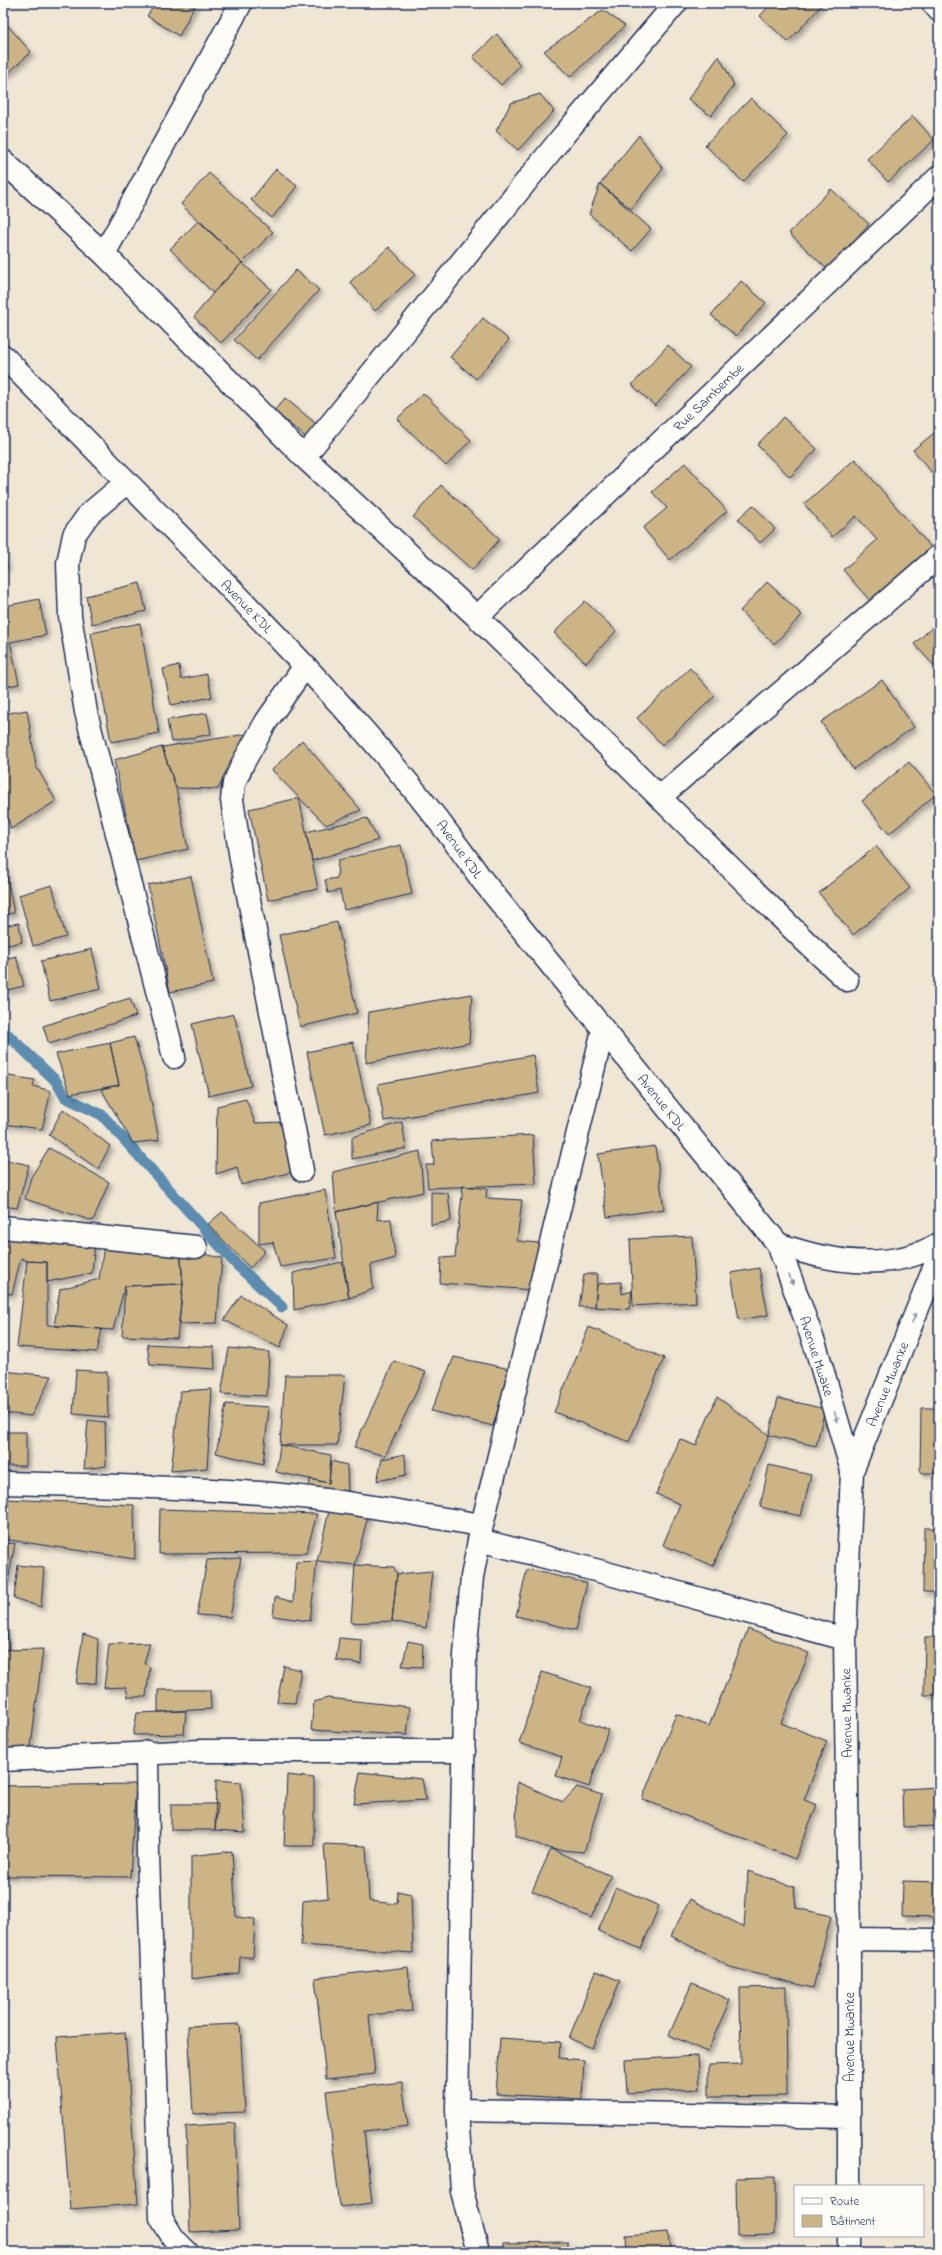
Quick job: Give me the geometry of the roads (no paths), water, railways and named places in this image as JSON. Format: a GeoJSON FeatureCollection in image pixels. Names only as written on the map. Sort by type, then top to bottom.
{"type":"FeatureCollection","features":[{"type":"Feature","properties":{"kind":"street"},"geometry":{"type":"LineString","coordinates":[[104,254],[241,3]]}},
{"type":"Feature","properties":{"kind":"street"},"geometry":{"type":"LineString","coordinates":[[304,457],[563,136],[644,38],[676,3]]}},
{"type":"Feature","properties":{"kind":"street"},"geometry":{"type":"LineString","coordinates":[[933,3],[939,10]]}},
{"type":"Feature","properties":{"kind":"street"},"geometry":{"type":"LineString","coordinates":[[3,161],[104,254],[304,457],[477,617],[806,942],[847,980]]}},
{"type":"Feature","properties":{"kind":"street","name":"Rue Sambembe"},"geometry":{"type":"LineString","coordinates":[[477,617],[939,177]]}},
{"type":"Feature","properties":{"kind":"street","name":"Avenue KDL"},"geometry":{"type":"LineString","coordinates":[[3,356],[305,666],[405,777],[446,829],[482,880],[778,1244]]}},
{"type":"Feature","properties":{"kind":"street"},"geometry":{"type":"LineString","coordinates":[[127,482],[89,514],[74,535],[68,563],[70,616],[86,712],[174,1057]]}},
{"type":"Feature","properties":{"kind":"street"},"geometry":{"type":"LineString","coordinates":[[660,797],[939,556]]}},
{"type":"Feature","properties":{"kind":"street"},"geometry":{"type":"LineString","coordinates":[[302,1170],[241,859],[232,800],[234,783],[243,763],[266,722],[305,666]]}},
{"type":"Feature","properties":{"kind":"street"},"geometry":{"type":"LineString","coordinates":[[478,2252],[462,2192],[457,2110],[465,1655],[472,1577],[480,1533],[603,1030]]}},
{"type":"Feature","properties":{"kind":"street"},"geometry":{"type":"LineString","coordinates":[[3,1228],[196,1247]]}},
{"type":"Feature","properties":{"kind":"street"},"geometry":{"type":"LineString","coordinates":[[778,1244],[820,1255],[870,1261],[906,1258],[939,1244]]}},
{"type":"Feature","properties":{"kind":"street","name":"Avenue Mwake"},"geometry":{"type":"LineString","coordinates":[[778,1244],[816,1348],[852,1470]]}},
{"type":"Feature","properties":{"kind":"street","name":"Avenue Mwanke"},"geometry":{"type":"LineString","coordinates":[[849,2185],[849,1939],[845,1639],[852,1470],[939,1256]]}},
{"type":"Feature","properties":{"kind":"street"},"geometry":{"type":"LineString","coordinates":[[3,1483],[156,1487],[273,1494],[347,1504],[480,1533],[600,1571],[845,1639]]}},
{"type":"Feature","properties":{"kind":"street"},"geometry":{"type":"LineString","coordinates":[[3,1760],[147,1752],[464,1751]]}},
{"type":"Feature","properties":{"kind":"street"},"geometry":{"type":"LineString","coordinates":[[147,1752],[148,1856],[161,2218],[174,2239],[187,2252]]}},
{"type":"Feature","properties":{"kind":"street"},"geometry":{"type":"LineString","coordinates":[[849,1939],[939,1940]]}},
{"type":"Feature","properties":{"kind":"street"},"geometry":{"type":"LineString","coordinates":[[457,2110],[848,2117]]}},
{"type":"Feature","properties":{"kind":"street"},"geometry":{"type":"LineString","coordinates":[[849,2237],[849,2252]]}},
{"type":"Feature","properties":{"kind":"waterway"},"geometry":{"type":"LineString","coordinates":[[3,1030],[56,1081],[65,1097],[102,1115],[237,1265],[282,1307]]}}]}
